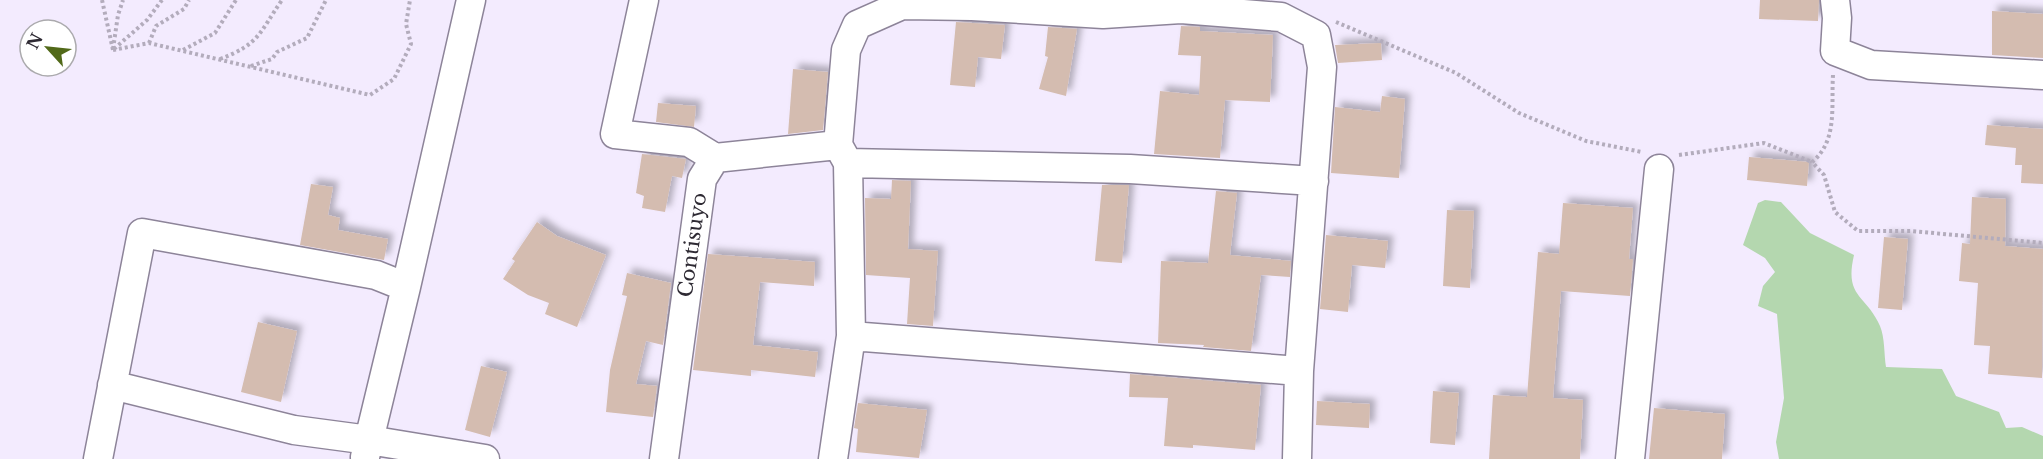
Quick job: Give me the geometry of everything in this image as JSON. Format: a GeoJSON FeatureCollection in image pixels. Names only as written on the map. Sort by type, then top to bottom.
{"type":"FeatureCollection","features":[{"type":"Feature","properties":{"kind":"street"},"geometry":{"type":"LineString","coordinates":[[367,450],[471,0]]}},
{"type":"Feature","properties":{"kind":"street"},"geometry":{"type":"LineString","coordinates":[[644,0],[615,134],[689,142],[715,158],[843,154],[1130,169],[1314,182]]}},
{"type":"Feature","properties":{"kind":"street"},"geometry":{"type":"LineString","coordinates":[[1835,0],[1838,18],[1836,51],[1870,65],[2043,75]]}},
{"type":"Feature","properties":{"kind":"street"},"geometry":{"type":"LineString","coordinates":[[832,459],[851,336],[843,154],[846,50],[857,25],[902,5],[1103,14],[1181,9],[1281,17],[1316,35],[1322,67],[1299,371],[1297,459]]}},
{"type":"Feature","properties":{"kind":"street","name":"Contisuyo"},"geometry":{"type":"LineString","coordinates":[[664,459],[702,179],[715,158]]}},
{"type":"Feature","properties":{"kind":"street"},"geometry":{"type":"LineString","coordinates":[[1630,459],[1659,159]]}},
{"type":"Feature","properties":{"kind":"street"},"geometry":{"type":"LineString","coordinates":[[98,459],[142,233],[376,274],[406,287]]}},
{"type":"Feature","properties":{"kind":"street"},"geometry":{"type":"LineString","coordinates":[[851,336],[1299,371]]}},
{"type":"Feature","properties":{"kind":"street"},"geometry":{"type":"LineString","coordinates":[[112,385],[367,450],[485,459]]}},
{"type":"Feature","properties":{"kind":"path"},"geometry":{"type":"LineString","coordinates":[[102,0],[113,50]]}},
{"type":"Feature","properties":{"kind":"path"},"geometry":{"type":"LineString","coordinates":[[113,50],[118,15],[123,0]]}},
{"type":"Feature","properties":{"kind":"path"},"geometry":{"type":"LineString","coordinates":[[113,50],[147,20],[162,0]]}},
{"type":"Feature","properties":{"kind":"path"},"geometry":{"type":"LineString","coordinates":[[149,43],[156,26],[184,9],[189,0]]}},
{"type":"Feature","properties":{"kind":"path"},"geometry":{"type":"LineString","coordinates":[[182,50],[215,33],[236,0]]}},
{"type":"Feature","properties":{"kind":"path"},"geometry":{"type":"LineString","coordinates":[[219,59],[243,50],[255,40],[282,0]]}},
{"type":"Feature","properties":{"kind":"path"},"geometry":{"type":"LineString","coordinates":[[251,67],[272,59],[277,52],[307,38],[326,0]]}},
{"type":"Feature","properties":{"kind":"path"},"geometry":{"type":"LineString","coordinates":[[113,50],[149,43],[370,95],[394,79],[411,44],[406,24],[410,0]]}},
{"type":"Feature","properties":{"kind":"path"},"geometry":{"type":"LineString","coordinates":[[1329,18],[1456,73],[1519,113],[1586,141],[1659,159],[1764,143],[1812,162],[1824,175],[1835,212],[1858,231],[1911,231],[2043,243]]}},
{"type":"Feature","properties":{"kind":"path"},"geometry":{"type":"LineString","coordinates":[[1812,162],[1824,152],[1831,129],[1836,51]]}},
{"type":"Feature","properties":{"kind":"green space"},"geometry":{"type":"Polygon","coordinates":[[[1765,200],[1781,202],[1810,233],[1854,255],[1852,280],[1854,288],[1880,326],[1886,367],[1942,369],[1956,396],[1999,412],[2006,428],[2022,427],[2043,436],[2043,459],[1779,459],[1776,442],[1784,398],[1777,314],[1758,306],[1763,286],[1775,272],[1765,258],[1743,245],[1758,203],[1765,200]]]}},
{"type":"Feature","properties":{"kind":"building"},"geometry":{"type":"Polygon","coordinates":[[[1760,0],[1819,0],[1818,21],[1759,19],[1760,0]]]}},
{"type":"Feature","properties":{"kind":"building"},"geometry":{"type":"Polygon","coordinates":[[[1992,11],[2043,14],[2043,58],[1992,55],[1992,11]]]}},
{"type":"Feature","properties":{"kind":"building"},"geometry":{"type":"Polygon","coordinates":[[[956,22],[1005,25],[1001,59],[978,57],[975,87],[950,85],[956,22]]]}},
{"type":"Feature","properties":{"kind":"building"},"geometry":{"type":"Polygon","coordinates":[[[1181,26],[1200,27],[1200,31],[1273,35],[1270,102],[1225,100],[1220,158],[1154,154],[1160,91],[1199,95],[1201,56],[1178,55],[1181,26]]]}},
{"type":"Feature","properties":{"kind":"building"},"geometry":{"type":"Polygon","coordinates":[[[1048,27],[1077,29],[1066,96],[1039,89],[1048,57],[1045,56],[1048,27]]]}},
{"type":"Feature","properties":{"kind":"building"},"geometry":{"type":"Polygon","coordinates":[[[1381,43],[1382,60],[1338,63],[1335,45],[1381,43]]]}},
{"type":"Feature","properties":{"kind":"building"},"geometry":{"type":"Polygon","coordinates":[[[793,69],[828,72],[823,130],[788,134],[793,69]]]}},
{"type":"Feature","properties":{"kind":"building"},"geometry":{"type":"Polygon","coordinates":[[[1382,96],[1405,99],[1399,178],[1331,173],[1335,107],[1380,112],[1382,96]]]}},
{"type":"Feature","properties":{"kind":"building"},"geometry":{"type":"Polygon","coordinates":[[[658,103],[696,106],[694,127],[656,122],[658,103]]]}},
{"type":"Feature","properties":{"kind":"building"},"geometry":{"type":"Polygon","coordinates":[[[1987,125],[2043,129],[2043,184],[2021,183],[2022,165],[2015,165],[2016,148],[1985,145],[1987,125]]]}},
{"type":"Feature","properties":{"kind":"building"},"geometry":{"type":"Polygon","coordinates":[[[642,154],[686,159],[682,178],[672,176],[665,212],[642,208],[644,196],[636,193],[642,154]]]}},
{"type":"Feature","properties":{"kind":"building"},"geometry":{"type":"Polygon","coordinates":[[[1749,157],[1809,162],[1807,186],[1747,180],[1749,157]]]}},
{"type":"Feature","properties":{"kind":"building"},"geometry":{"type":"Polygon","coordinates":[[[892,180],[911,181],[908,249],[938,251],[933,326],[907,324],[910,278],[866,275],[865,198],[891,199],[892,180]]]}},
{"type":"Feature","properties":{"kind":"building"},"geometry":{"type":"Polygon","coordinates":[[[311,184],[333,187],[328,215],[340,218],[338,230],[388,239],[384,260],[300,245],[311,184]]]}},
{"type":"Feature","properties":{"kind":"building"},"geometry":{"type":"Polygon","coordinates":[[[1102,185],[1129,185],[1122,263],[1095,261],[1102,185]]]}},
{"type":"Feature","properties":{"kind":"building"},"geometry":{"type":"Polygon","coordinates":[[[1216,191],[1237,193],[1230,255],[1291,261],[1290,277],[1261,275],[1251,351],[1203,347],[1204,345],[1158,343],[1161,261],[1208,263],[1216,191]]]}},
{"type":"Feature","properties":{"kind":"building"},"geometry":{"type":"Polygon","coordinates":[[[1972,197],[2006,199],[2005,246],[2043,249],[2042,378],[1988,374],[1990,346],[1974,345],[1978,283],[1959,281],[1962,243],[1970,244],[1972,197]]]}},
{"type":"Feature","properties":{"kind":"building"},"geometry":{"type":"Polygon","coordinates":[[[1563,203],[1633,208],[1629,259],[1633,259],[1630,296],[1561,291],[1553,398],[1583,400],[1580,459],[1489,459],[1493,395],[1527,397],[1538,252],[1559,254],[1563,203]]]}},
{"type":"Feature","properties":{"kind":"building"},"geometry":{"type":"Polygon","coordinates":[[[1447,210],[1474,211],[1470,288],[1443,286],[1447,210]]]}},
{"type":"Feature","properties":{"kind":"building"},"geometry":{"type":"Polygon","coordinates":[[[537,222],[557,236],[606,255],[577,327],[545,314],[549,303],[528,295],[503,279],[515,261],[512,259],[537,222]]]}},
{"type":"Feature","properties":{"kind":"building"},"geometry":{"type":"Polygon","coordinates":[[[1326,235],[1388,241],[1385,268],[1352,265],[1348,312],[1320,309],[1326,235]]]}},
{"type":"Feature","properties":{"kind":"building"},"geometry":{"type":"Polygon","coordinates":[[[1884,237],[1908,239],[1902,310],[1878,308],[1884,237]]]}},
{"type":"Feature","properties":{"kind":"building"},"geometry":{"type":"Polygon","coordinates":[[[708,254],[815,262],[814,286],[760,282],[753,345],[818,352],[815,377],[751,370],[751,376],[693,370],[708,254]]]}},
{"type":"Feature","properties":{"kind":"building"},"geometry":{"type":"Polygon","coordinates":[[[627,273],[671,283],[663,345],[646,341],[636,384],[657,386],[653,417],[606,412],[610,370],[627,296],[622,295],[627,273]]]}},
{"type":"Feature","properties":{"kind":"building"},"geometry":{"type":"Polygon","coordinates":[[[258,322],[297,331],[281,402],[241,392],[258,322]]]}},
{"type":"Feature","properties":{"kind":"building"},"geometry":{"type":"Polygon","coordinates":[[[481,366],[507,372],[490,437],[465,430],[481,366]]]}},
{"type":"Feature","properties":{"kind":"building"},"geometry":{"type":"Polygon","coordinates":[[[1130,374],[1261,385],[1255,450],[1193,445],[1193,448],[1164,446],[1168,398],[1129,397],[1130,374]]]}},
{"type":"Feature","properties":{"kind":"building"},"geometry":{"type":"Polygon","coordinates":[[[1433,391],[1459,393],[1455,445],[1430,443],[1433,391]]]}},
{"type":"Feature","properties":{"kind":"building"},"geometry":{"type":"Polygon","coordinates":[[[1317,401],[1370,404],[1369,428],[1316,425],[1317,401]]]}},
{"type":"Feature","properties":{"kind":"building"},"geometry":{"type":"Polygon","coordinates":[[[858,403],[927,410],[919,458],[856,452],[858,429],[854,428],[858,403]]]}},
{"type":"Feature","properties":{"kind":"building"},"geometry":{"type":"Polygon","coordinates":[[[1654,408],[1725,414],[1722,459],[1649,459],[1654,408]]]}}]}
